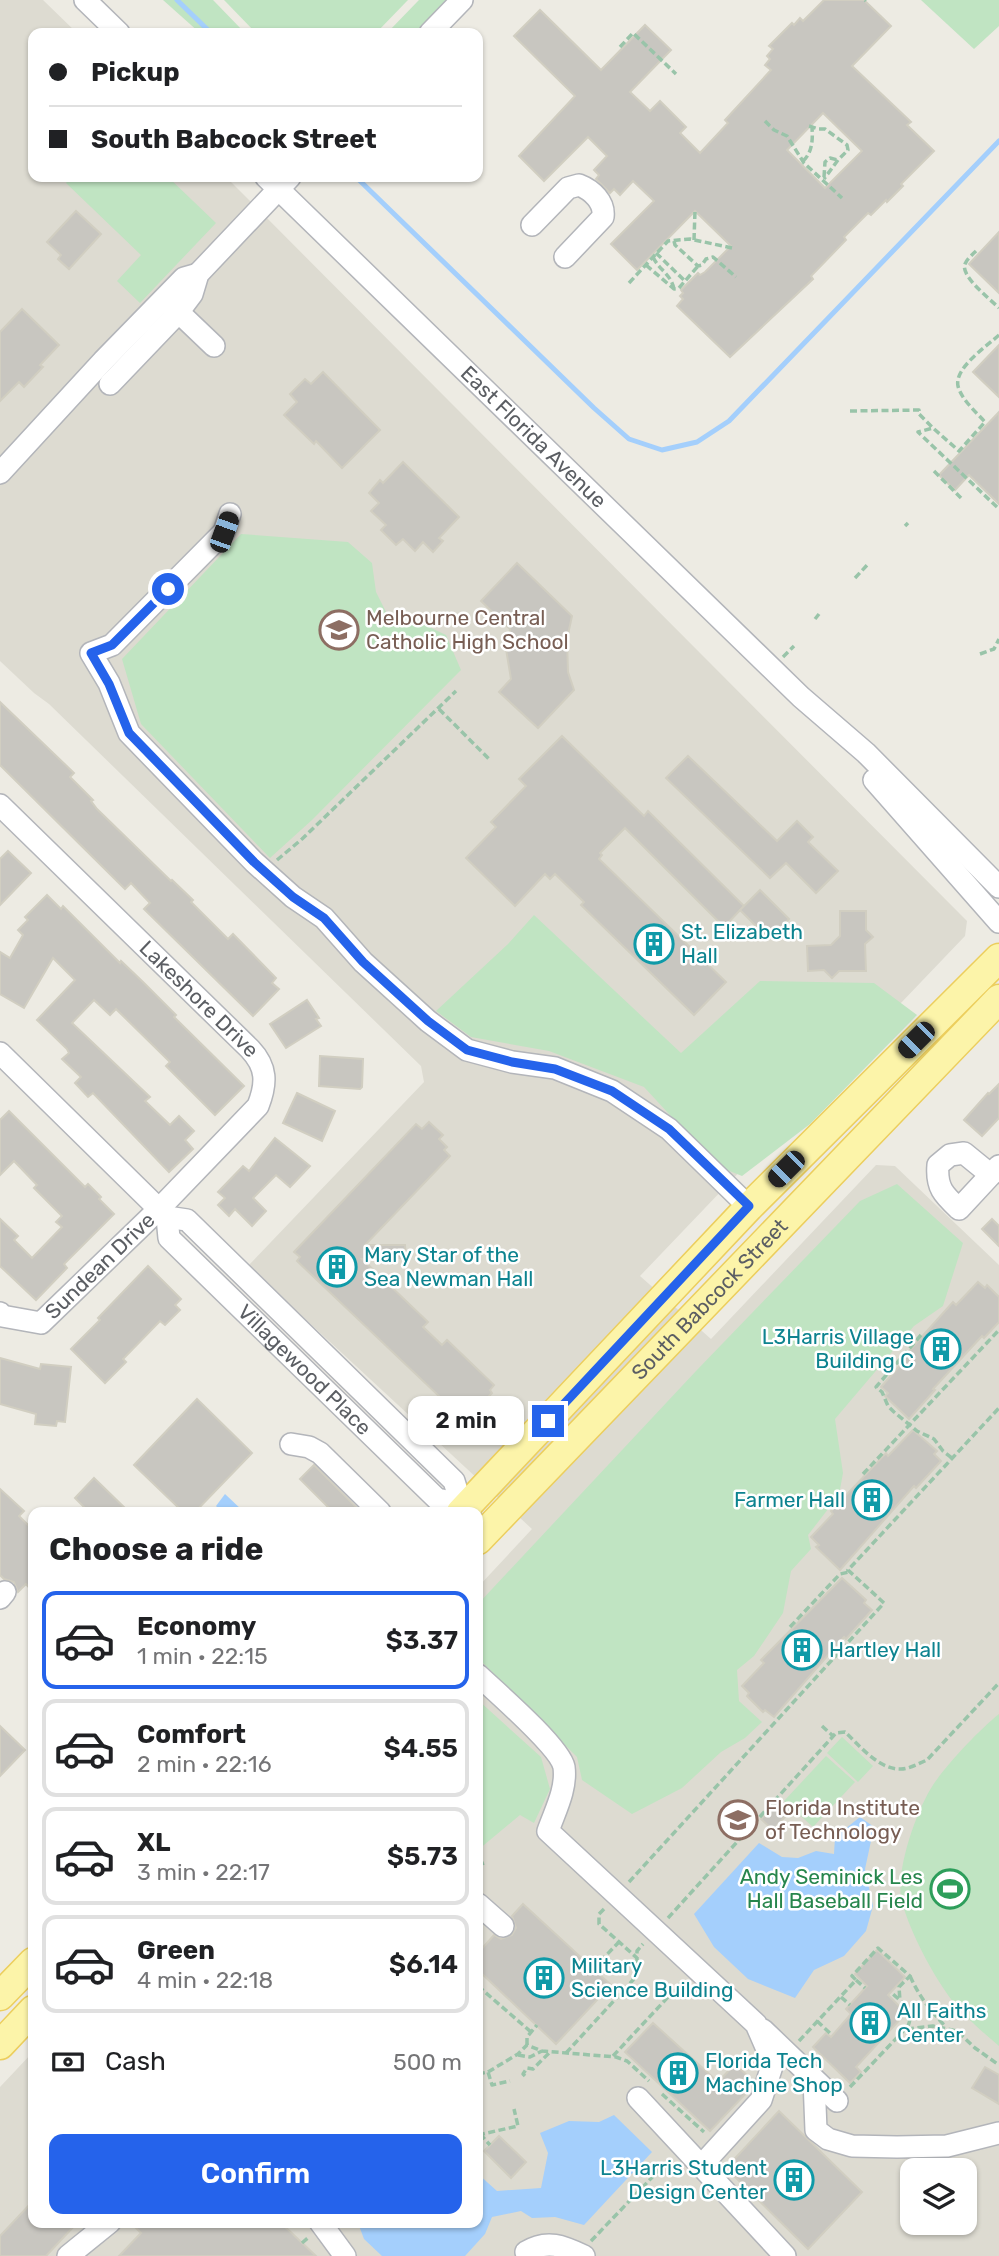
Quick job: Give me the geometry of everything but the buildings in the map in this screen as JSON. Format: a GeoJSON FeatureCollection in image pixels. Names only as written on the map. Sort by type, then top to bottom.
{"type":"FeatureCollection","features":[{"type":"Feature","properties":{"kind":"main road","name":"South Babcock Street"},"geometry":{"type":"LineString","coordinates":[[481,1507],[749,1206],[999,958]]}},
{"type":"Feature","properties":{"kind":"main road","name":"South Babcock Street"},"geometry":{"type":"LineString","coordinates":[[482,1507],[999,999]]}},
{"type":"Feature","properties":{"kind":"main road"},"geometry":{"type":"LineString","coordinates":[[0,1996],[28,1967]]}},
{"type":"Feature","properties":{"kind":"main road"},"geometry":{"type":"LineString","coordinates":[[0,2045],[28,2015]]}},
{"type":"Feature","properties":{"kind":"street"},"geometry":{"type":"LineString","coordinates":[[85,0],[114,28]]}},
{"type":"Feature","properties":{"kind":"street"},"geometry":{"type":"LineString","coordinates":[[435,28],[462,0]]}},
{"type":"Feature","properties":{"kind":"street"},"geometry":{"type":"LineString","coordinates":[[0,472],[94,370],[172,305],[192,294],[198,274],[277,182]]}},
{"type":"Feature","properties":{"kind":"street","name":"East Florida Avenue"},"geometry":{"type":"LineString","coordinates":[[279,182],[801,697],[866,753],[999,887]]}},
{"type":"Feature","properties":{"kind":"street"},"geometry":{"type":"LineString","coordinates":[[532,225],[568,188],[579,184],[587,188],[600,202],[603,217],[565,257]]}},
{"type":"Feature","properties":{"kind":"street"},"geometry":{"type":"LineString","coordinates":[[172,305],[214,346]]}},
{"type":"Feature","properties":{"kind":"street"},"geometry":{"type":"LineString","coordinates":[[110,384],[172,305]]}},
{"type":"Feature","properties":{"kind":"street"},"geometry":{"type":"LineString","coordinates":[[230,514],[224,532],[112,645],[91,653],[109,684],[129,733],[263,870],[293,897],[324,918],[363,962],[428,1021],[467,1050],[512,1062],[555,1069],[612,1091],[669,1129],[749,1206]]}},
{"type":"Feature","properties":{"kind":"street","name":"East Florida Avenue"},"geometry":{"type":"LineString","coordinates":[[801,697],[999,922]]}},
{"type":"Feature","properties":{"kind":"street","name":"Lakeshore Drive"},"geometry":{"type":"LineString","coordinates":[[0,805],[250,1049],[262,1065],[265,1081],[258,1106],[163,1213]]}},
{"type":"Feature","properties":{"kind":"street","name":"Villagewood Place"},"geometry":{"type":"LineString","coordinates":[[0,1053],[163,1213],[187,1220],[454,1481],[466,1507]]}},
{"type":"Feature","properties":{"kind":"street","name":"Villagewood Place"},"geometry":{"type":"LineString","coordinates":[[163,1213],[169,1238],[438,1499],[452,1507]]}},
{"type":"Feature","properties":{"kind":"street","name":"Sundean Drive"},"geometry":{"type":"LineString","coordinates":[[0,1313],[2,1316],[41,1324],[163,1213]]}},
{"type":"Feature","properties":{"kind":"street"},"geometry":{"type":"LineString","coordinates":[[251,1318],[268,1300]]}},
{"type":"Feature","properties":{"kind":"street"},"geometry":{"type":"LineString","coordinates":[[291,1444],[309,1447],[320,1453],[375,1507]]}},
{"type":"Feature","properties":{"kind":"street"},"geometry":{"type":"LineString","coordinates":[[483,1680],[548,1743],[564,1765],[563,1790],[548,1831],[837,2101]]}},
{"type":"Feature","properties":{"kind":"street"},"geometry":{"type":"LineString","coordinates":[[483,1908],[503,1926]]}},
{"type":"Feature","properties":{"kind":"street"},"geometry":{"type":"LineString","coordinates":[[701,2166],[761,2100],[773,2063],[757,2024]]}},
{"type":"Feature","properties":{"kind":"street"},"geometry":{"type":"LineString","coordinates":[[814,2080],[816,2130],[828,2139],[852,2146],[947,2146],[999,2133]]}},
{"type":"Feature","properties":{"kind":"street"},"geometry":{"type":"LineString","coordinates":[[638,2098],[785,2256]]}},
{"type":"Feature","properties":{"kind":"street"},"geometry":{"type":"LineString","coordinates":[[68,2256],[103,2228]]}},
{"type":"Feature","properties":{"kind":"street"},"geometry":{"type":"LineString","coordinates":[[324,2228],[345,2256]]}},
{"type":"Feature","properties":{"kind":"street"},"geometry":{"type":"LineString","coordinates":[[526,2252],[537,2245],[550,2244],[584,2249]]}},
{"type":"Feature","properties":{"kind":"path"},"geometry":{"type":"LineString","coordinates":[[620,47],[633,33],[676,74]]}},
{"type":"Feature","properties":{"kind":"path"},"geometry":{"type":"LineString","coordinates":[[765,121],[774,130],[787,136],[803,161],[842,198]]}},
{"type":"Feature","properties":{"kind":"path"},"geometry":{"type":"LineString","coordinates":[[803,161],[809,156],[813,137],[811,127],[825,129],[848,145],[848,150],[824,179]]}},
{"type":"Feature","properties":{"kind":"path"},"geometry":{"type":"LineString","coordinates":[[824,179],[825,162],[830,158],[838,160]]}},
{"type":"Feature","properties":{"kind":"path"},"geometry":{"type":"LineString","coordinates":[[694,240],[695,211]]}},
{"type":"Feature","properties":{"kind":"path"},"geometry":{"type":"LineString","coordinates":[[629,282],[668,241],[694,240],[732,248]]}},
{"type":"Feature","properties":{"kind":"path"},"geometry":{"type":"LineString","coordinates":[[674,241],[698,266]]}},
{"type":"Feature","properties":{"kind":"path"},"geometry":{"type":"LineString","coordinates":[[976,251],[965,263],[964,270],[968,278],[999,307]]}},
{"type":"Feature","properties":{"kind":"path"},"geometry":{"type":"LineString","coordinates":[[655,255],[685,281]]}},
{"type":"Feature","properties":{"kind":"path"},"geometry":{"type":"LineString","coordinates":[[655,255],[657,266],[671,277],[674,289]]}},
{"type":"Feature","properties":{"kind":"path"},"geometry":{"type":"LineString","coordinates":[[674,289],[680,288],[698,266],[713,257],[736,277]]}},
{"type":"Feature","properties":{"kind":"path"},"geometry":{"type":"LineString","coordinates":[[646,265],[674,289]]}},
{"type":"Feature","properties":{"kind":"path"},"geometry":{"type":"LineString","coordinates":[[850,411],[919,410],[919,414],[959,451],[985,422],[963,396],[958,382],[960,373],[966,364],[999,335]]}},
{"type":"Feature","properties":{"kind":"path"},"geometry":{"type":"LineString","coordinates":[[933,428],[918,432],[999,509]]}},
{"type":"Feature","properties":{"kind":"path"},"geometry":{"type":"LineString","coordinates":[[933,471],[961,498]]}},
{"type":"Feature","properties":{"kind":"path"},"geometry":{"type":"LineString","coordinates":[[855,578],[869,563]]}},
{"type":"Feature","properties":{"kind":"path"},"geometry":{"type":"LineString","coordinates":[[815,619],[819,614]]}},
{"type":"Feature","properties":{"kind":"path"},"geometry":{"type":"LineString","coordinates":[[980,654],[994,649],[999,639]]}},
{"type":"Feature","properties":{"kind":"path"},"geometry":{"type":"LineString","coordinates":[[782,658],[794,646]]}},
{"type":"Feature","properties":{"kind":"path"},"geometry":{"type":"LineString","coordinates":[[263,870],[302,839],[456,691]]}},
{"type":"Feature","properties":{"kind":"path"},"geometry":{"type":"LineString","coordinates":[[439,709],[489,759]]}},
{"type":"Feature","properties":{"kind":"path"},"geometry":{"type":"LineString","coordinates":[[863,1474],[999,1330]]}},
{"type":"Feature","properties":{"kind":"path"},"geometry":{"type":"LineString","coordinates":[[921,1335],[876,1387],[882,1392],[888,1406],[917,1431],[934,1439],[951,1458]]}},
{"type":"Feature","properties":{"kind":"path"},"geometry":{"type":"LineString","coordinates":[[624,1887],[884,1603],[848,1570],[999,1408]]}},
{"type":"Feature","properties":{"kind":"path"},"geometry":{"type":"LineString","coordinates":[[790,1627],[840,1574],[850,1572]]}},
{"type":"Feature","properties":{"kind":"path"},"geometry":{"type":"LineString","coordinates":[[661,1925],[836,1733],[845,1732],[886,1765],[900,1769],[914,1765],[928,1760],[999,1683]]}},
{"type":"Feature","properties":{"kind":"path"},"geometry":{"type":"LineString","coordinates":[[821,1726],[833,1736]]}},
{"type":"Feature","properties":{"kind":"path"},"geometry":{"type":"LineString","coordinates":[[610,1902],[599,1914],[599,1924],[637,1958]]}},
{"type":"Feature","properties":{"kind":"path"},"geometry":{"type":"LineString","coordinates":[[566,2053],[632,1980],[637,1951],[646,1941]]}},
{"type":"Feature","properties":{"kind":"path"},"geometry":{"type":"LineString","coordinates":[[593,1969],[619,1942]]}},
{"type":"Feature","properties":{"kind":"path"},"geometry":{"type":"LineString","coordinates":[[865,1988],[852,1976],[878,1948],[910,1976],[929,2009],[947,2028]]}},
{"type":"Feature","properties":{"kind":"path"},"geometry":{"type":"LineString","coordinates":[[613,2056],[687,1976]]}},
{"type":"Feature","properties":{"kind":"path"},"geometry":{"type":"LineString","coordinates":[[900,2001],[899,1987],[910,1976]]}},
{"type":"Feature","properties":{"kind":"path"},"geometry":{"type":"LineString","coordinates":[[794,2046],[856,1980]]}},
{"type":"Feature","properties":{"kind":"path"},"geometry":{"type":"LineString","coordinates":[[483,1990],[531,2032]]}},
{"type":"Feature","properties":{"kind":"path"},"geometry":{"type":"LineString","coordinates":[[837,2101],[905,2029],[911,2019],[910,2011],[891,1992]]}},
{"type":"Feature","properties":{"kind":"path"},"geometry":{"type":"LineString","coordinates":[[840,1997],[850,2005]]}},
{"type":"Feature","properties":{"kind":"path"},"geometry":{"type":"LineString","coordinates":[[817,2021],[832,2035]]}},
{"type":"Feature","properties":{"kind":"path"},"geometry":{"type":"LineString","coordinates":[[521,2023],[527,2043],[542,2051],[613,2056],[627,2061],[704,2132]]}},
{"type":"Feature","properties":{"kind":"path"},"geometry":{"type":"LineString","coordinates":[[483,2073],[518,2054],[537,2025]]}},
{"type":"Feature","properties":{"kind":"path"},"geometry":{"type":"LineString","coordinates":[[905,2029],[933,2026],[957,2031],[999,2065]]}},
{"type":"Feature","properties":{"kind":"path"},"geometry":{"type":"LineString","coordinates":[[518,2054],[530,2057],[542,2051]]}},
{"type":"Feature","properties":{"kind":"path"},"geometry":{"type":"LineString","coordinates":[[525,2076],[523,2074],[527,2067],[533,2069],[551,2052]]}},
{"type":"Feature","properties":{"kind":"path"},"geometry":{"type":"LineString","coordinates":[[488,2072],[492,2085],[510,2081]]}},
{"type":"Feature","properties":{"kind":"path"},"geometry":{"type":"LineString","coordinates":[[483,2134],[518,2126],[514,2109]]}},
{"type":"Feature","properties":{"kind":"path"},"geometry":{"type":"LineString","coordinates":[[483,2139],[490,2145]]}},
{"type":"Feature","properties":{"kind":"path"},"geometry":{"type":"LineString","coordinates":[[584,2249],[662,2167],[674,2165],[680,2159]]}},
{"type":"Feature","properties":{"kind":"shaded area"},"geometry":{"type":"Polygon","coordinates":[[[0,0],[43,0],[72,28],[28,28],[28,182],[231,182],[967,921],[965,936],[640,1276],[711,1339],[876,1165],[895,1166],[999,1265],[999,2256],[0,2256],[0,2087],[28,2057],[28,2228],[483,2228],[483,1582],[532,1529],[248,1266],[424,1082],[421,1066],[49,704],[0,661],[0,0]]]}},
{"type":"Feature","properties":{"kind":"green space"},"geometry":{"type":"Polygon","coordinates":[[[163,0],[213,0],[240,28],[194,28],[163,0]]]}},
{"type":"Feature","properties":{"kind":"green space"},"geometry":{"type":"Polygon","coordinates":[[[224,0],[408,0],[381,28],[251,28],[224,0]]]}},
{"type":"Feature","properties":{"kind":"green space"},"geometry":{"type":"Polygon","coordinates":[[[419,0],[451,0],[423,28],[392,28],[419,0]]]}},
{"type":"Feature","properties":{"kind":"green space"},"geometry":{"type":"Polygon","coordinates":[[[921,0],[999,0],[999,26],[974,49],[921,0]]]}},
{"type":"Feature","properties":{"kind":"green space"},"geometry":{"type":"Polygon","coordinates":[[[173,182],[216,223],[140,303],[117,281],[141,255],[66,183],[173,182]]]}},
{"type":"Feature","properties":{"kind":"green space"},"geometry":{"type":"Polygon","coordinates":[[[241,534],[348,542],[372,563],[376,592],[386,612],[401,623],[425,625],[446,635],[461,670],[312,820],[270,858],[141,724],[122,659],[241,534]]]}},
{"type":"Feature","properties":{"kind":"green space"},"geometry":{"type":"Polygon","coordinates":[[[534,915],[681,1053],[760,981],[874,983],[917,1015],[810,1124],[742,1176],[717,1166],[644,1087],[549,1051],[471,1037],[436,1011],[508,944],[534,915]]]}},
{"type":"Feature","properties":{"kind":"green space"},"geometry":{"type":"Polygon","coordinates":[[[897,1184],[963,1243],[943,1306],[914,1326],[835,1419],[843,1473],[839,1495],[808,1535],[811,1549],[791,1571],[783,1613],[754,1656],[737,1670],[739,1701],[762,1722],[745,1738],[721,1752],[682,1788],[632,1814],[582,1780],[577,1757],[483,1663],[483,1599],[860,1201],[897,1184]]]}},
{"type":"Feature","properties":{"kind":"green space"},"geometry":{"type":"Polygon","coordinates":[[[483,1705],[541,1757],[550,1789],[534,1823],[520,1815],[483,1846],[483,1705]]]}},
{"type":"Feature","properties":{"kind":"green space","name":"Andy Seminick Les Hall Baseball Field"},"geometry":{"type":"Polygon","coordinates":[[[999,1714],[999,2046],[965,2015],[943,1987],[911,1929],[900,1890],[908,1842],[933,1785],[955,1757],[999,1714]]]}},
{"type":"Feature","properties":{"kind":"green space"},"geometry":{"type":"Polygon","coordinates":[[[842,1737],[873,1766],[858,1782],[827,1753],[842,1737]]]}},
{"type":"Feature","properties":{"kind":"green space"},"geometry":{"type":"Polygon","coordinates":[[[826,1756],[855,1782],[813,1827],[784,1801],[826,1756]]]}},
{"type":"Feature","properties":{"kind":"water"},"geometry":{"type":"Polygon","coordinates":[[[225,1494],[239,1507],[217,1507],[225,1494]]]}},
{"type":"Feature","properties":{"kind":"water"},"geometry":{"type":"Polygon","coordinates":[[[860,1817],[874,1827],[865,1869],[873,1906],[866,1931],[844,1956],[814,1970],[795,1998],[748,1979],[714,1947],[694,1914],[759,1843],[782,1857],[798,1858],[816,1851],[834,1854],[835,1837],[860,1817]]]}},
{"type":"Feature","properties":{"kind":"water"},"geometry":{"type":"Polygon","coordinates":[[[614,2115],[652,2152],[584,2225],[555,2217],[532,2218],[521,2211],[492,2217],[485,2234],[465,2256],[382,2256],[364,2239],[360,2228],[483,2228],[483,2178],[497,2191],[541,2188],[548,2153],[540,2133],[569,2121],[599,2122],[614,2115]]]}},
{"type":"Feature","properties":{"kind":"waterway"},"geometry":{"type":"LineString","coordinates":[[177,0],[206,28]]}},
{"type":"Feature","properties":{"kind":"waterway"},"geometry":{"type":"LineString","coordinates":[[361,182],[594,408],[629,439],[662,450],[697,442],[729,421],[999,141]]}},
{"type":"Feature","properties":{"kind":"place","name":"Melbourne Central Catholic High School"},"geometry":{"type":"Point","coordinates":[339,630]}},
{"type":"Feature","properties":{"kind":"place","name":"St. Elizabeth Hall"},"geometry":{"type":"Point","coordinates":[654,944]}},
{"type":"Feature","properties":{"kind":"place","name":"Mary Star of the Sea Newman Hall"},"geometry":{"type":"Point","coordinates":[337,1267]}},
{"type":"Feature","properties":{"kind":"place","name":"L3Harris Village Building C"},"geometry":{"type":"Point","coordinates":[941,1349]}},
{"type":"Feature","properties":{"kind":"place","name":"Farmer Hall"},"geometry":{"type":"Point","coordinates":[872,1500]}},
{"type":"Feature","properties":{"kind":"place","name":"Hartley Hall"},"geometry":{"type":"Point","coordinates":[802,1650]}},
{"type":"Feature","properties":{"kind":"place","name":"Florida Institute of Technology"},"geometry":{"type":"Point","coordinates":[738,1820]}},
{"type":"Feature","properties":{"kind":"place","name":"Andy Seminick Les Hall Baseball Field"},"geometry":{"type":"Point","coordinates":[950,1889]}},
{"type":"Feature","properties":{"kind":"place","name":"Military Science Building"},"geometry":{"type":"Point","coordinates":[544,1978]}},
{"type":"Feature","properties":{"kind":"place","name":"All Faiths Center"},"geometry":{"type":"Point","coordinates":[870,2023]}},
{"type":"Feature","properties":{"kind":"place","name":"Florida Tech Machine Shop"},"geometry":{"type":"Point","coordinates":[678,2073]}},
{"type":"Feature","properties":{"kind":"place","name":"L3Harris Student Design Center"},"geometry":{"type":"Point","coordinates":[794,2180]}},
{"type":"Feature","properties":{"kind":"route"},"geometry":{"type":"LineString","coordinates":[[168,589],[112,645],[91,653],[109,684],[129,733],[254,862],[293,897],[324,918],[363,962],[428,1021],[467,1050],[512,1062],[555,1069],[612,1091],[669,1129],[749,1206],[548,1421]]}}]}
